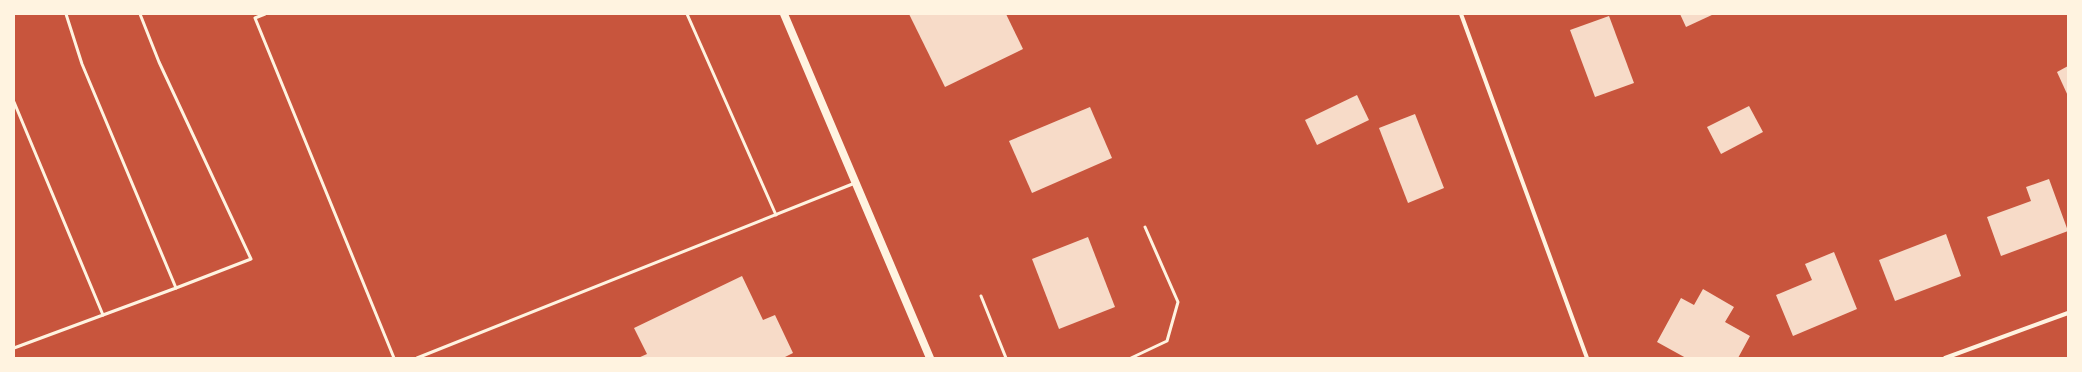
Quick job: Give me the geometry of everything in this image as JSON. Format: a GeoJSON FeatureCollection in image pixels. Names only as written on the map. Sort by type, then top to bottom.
{"type":"FeatureCollection","features":[{"type":"Feature","properties":{"kind":"main road"},"geometry":{"type":"LineString","coordinates":[[784,14],[930,358]]}},
{"type":"Feature","properties":{"kind":"street"},"geometry":{"type":"LineString","coordinates":[[1461,14],[1587,358]]}},
{"type":"Feature","properties":{"kind":"street"},"geometry":{"type":"LineString","coordinates":[[1945,358],[2068,312]]}},
{"type":"Feature","properties":{"kind":"lane"},"geometry":{"type":"LineString","coordinates":[[66,14],[82,64],[176,288]]}},
{"type":"Feature","properties":{"kind":"lane"},"geometry":{"type":"LineString","coordinates":[[14,348],[251,259],[159,62],[140,14]]}},
{"type":"Feature","properties":{"kind":"lane"},"geometry":{"type":"LineString","coordinates":[[266,14],[256,18],[394,358]]}},
{"type":"Feature","properties":{"kind":"lane"},"geometry":{"type":"LineString","coordinates":[[687,14],[776,215]]}},
{"type":"Feature","properties":{"kind":"lane"},"geometry":{"type":"LineString","coordinates":[[14,102],[103,315]]}},
{"type":"Feature","properties":{"kind":"lane"},"geometry":{"type":"LineString","coordinates":[[416,358],[856,183]]}},
{"type":"Feature","properties":{"kind":"lane"},"geometry":{"type":"LineString","coordinates":[[1131,358],[1167,341],[1178,302],[1145,227]]}},
{"type":"Feature","properties":{"kind":"lane"},"geometry":{"type":"LineString","coordinates":[[981,296],[1006,358]]}},
{"type":"Feature","properties":{"kind":"building"},"geometry":{"type":"Polygon","coordinates":[[[909,14],[1006,14],[1023,49],[945,87],[909,14]]]}},
{"type":"Feature","properties":{"kind":"building"},"geometry":{"type":"Polygon","coordinates":[[[1680,14],[1714,14],[1686,27],[1680,14]]]}},
{"type":"Feature","properties":{"kind":"building"},"geometry":{"type":"Polygon","coordinates":[[[1609,16],[1634,83],[1595,97],[1570,30],[1609,16]]]}},
{"type":"Feature","properties":{"kind":"building"},"geometry":{"type":"Polygon","coordinates":[[[2068,66],[2068,96],[2057,72],[2068,66]]]}},
{"type":"Feature","properties":{"kind":"building"},"geometry":{"type":"Polygon","coordinates":[[[1357,95],[1369,120],[1317,145],[1305,120],[1357,95]]]}},
{"type":"Feature","properties":{"kind":"building"},"geometry":{"type":"Polygon","coordinates":[[[1749,106],[1763,132],[1721,154],[1707,127],[1749,106]]]}},
{"type":"Feature","properties":{"kind":"building"},"geometry":{"type":"Polygon","coordinates":[[[1090,107],[1112,158],[1032,193],[1009,141],[1090,107]]]}},
{"type":"Feature","properties":{"kind":"building"},"geometry":{"type":"Polygon","coordinates":[[[1415,114],[1444,188],[1408,203],[1379,128],[1415,114]]]}},
{"type":"Feature","properties":{"kind":"building"},"geometry":{"type":"Polygon","coordinates":[[[2049,179],[2068,231],[2001,256],[1987,217],[2031,201],[2026,187],[2049,179]]]}},
{"type":"Feature","properties":{"kind":"building"},"geometry":{"type":"Polygon","coordinates":[[[1946,234],[1961,276],[1895,301],[1879,260],[1946,234]]]}},
{"type":"Feature","properties":{"kind":"building"},"geometry":{"type":"Polygon","coordinates":[[[1088,237],[1115,307],[1059,329],[1032,259],[1088,237]]]}},
{"type":"Feature","properties":{"kind":"building"},"geometry":{"type":"Polygon","coordinates":[[[1834,252],[1857,309],[1793,336],[1776,295],[1812,280],[1805,264],[1834,252]]]}},
{"type":"Feature","properties":{"kind":"building"},"geometry":{"type":"Polygon","coordinates":[[[742,276],[763,320],[775,315],[793,353],[783,358],[638,358],[647,354],[634,328],[742,276]]]}},
{"type":"Feature","properties":{"kind":"building"},"geometry":{"type":"Polygon","coordinates":[[[1703,289],[1734,307],[1725,322],[1750,336],[1738,358],[1686,358],[1657,342],[1681,298],[1694,305],[1703,289]]]}}]}
